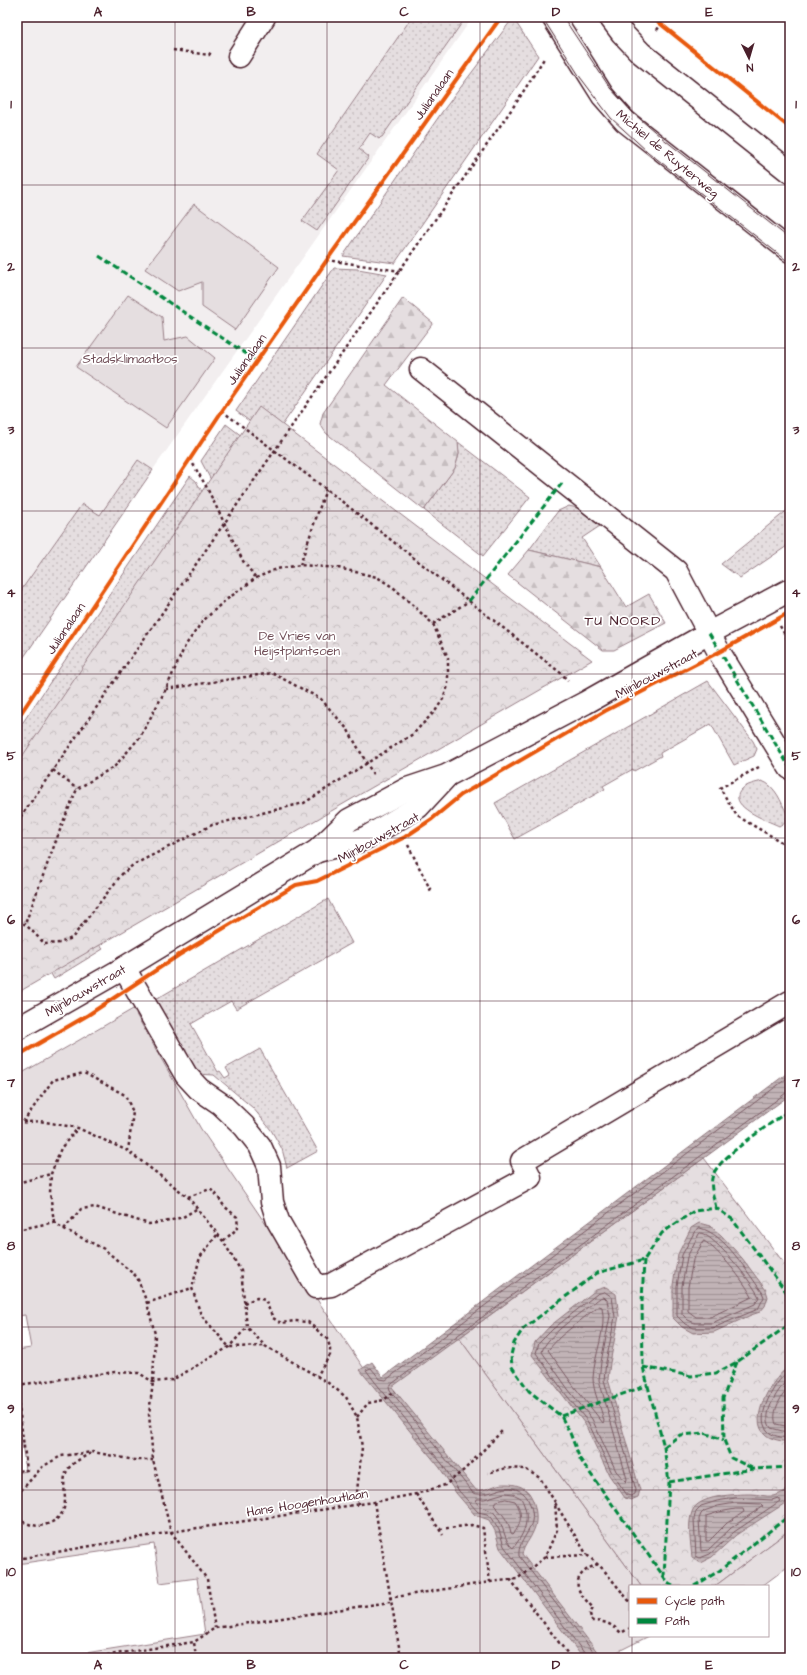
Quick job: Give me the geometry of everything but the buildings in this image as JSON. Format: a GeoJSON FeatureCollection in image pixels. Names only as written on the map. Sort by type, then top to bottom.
{"type":"FeatureCollection","features":[{"type":"Feature","properties":{"kind":"main road"},"geometry":{"type":"LineString","coordinates":[[239,56],[264,17]]}},
{"type":"Feature","properties":{"kind":"main road","name":"Michiel de Ruyterweg"},"geometry":{"type":"LineString","coordinates":[[553,17],[603,96],[625,122],[790,251]]}},
{"type":"Feature","properties":{"kind":"main road"},"geometry":{"type":"LineString","coordinates":[[610,17],[622,33],[641,53],[790,172]]}},
{"type":"Feature","properties":{"kind":"main road"},"geometry":{"type":"LineString","coordinates":[[421,369],[676,571],[709,633],[786,761]]}},
{"type":"Feature","properties":{"kind":"main road","name":"Mijnbouwstraat"},"geometry":{"type":"LineString","coordinates":[[17,1029],[124,968],[318,851],[349,820],[407,789],[446,776],[585,703],[709,633],[790,590]]}},
{"type":"Feature","properties":{"kind":"main road","name":"Mijnbouwstraat"},"geometry":{"type":"LineString","coordinates":[[318,851],[358,842],[367,837],[418,807],[446,776]]}},
{"type":"Feature","properties":{"kind":"main road"},"geometry":{"type":"LineString","coordinates":[[124,968],[186,1075],[198,1089],[221,1104],[238,1120],[260,1146],[269,1166],[272,1202],[278,1221],[316,1287],[330,1285],[530,1176],[522,1161],[790,1002]]}},
{"type":"Feature","properties":{"kind":"path"},"geometry":{"type":"LineString","coordinates":[[657,21],[667,29]]}},
{"type":"Feature","properties":{"kind":"path"},"geometry":{"type":"LineString","coordinates":[[173,50],[209,55],[213,49]]}},
{"type":"Feature","properties":{"kind":"path"},"geometry":{"type":"LineString","coordinates":[[17,822],[518,100],[542,61]]}},
{"type":"Feature","properties":{"kind":"path"},"geometry":{"type":"LineString","coordinates":[[322,266],[331,254]]}},
{"type":"Feature","properties":{"kind":"path"},"geometry":{"type":"LineString","coordinates":[[327,260],[400,270]]}},
{"type":"Feature","properties":{"kind":"path"},"geometry":{"type":"LineString","coordinates":[[222,411],[326,489],[562,674],[574,687],[585,703]]}},
{"type":"Feature","properties":{"kind":"path"},"geometry":{"type":"LineString","coordinates":[[185,465],[194,453]]}},
{"type":"Feature","properties":{"kind":"path"},"geometry":{"type":"LineString","coordinates":[[190,459],[206,486],[244,561],[256,578]]}},
{"type":"Feature","properties":{"kind":"path"},"geometry":{"type":"LineString","coordinates":[[300,565],[326,489]]}},
{"type":"Feature","properties":{"kind":"path"},"geometry":{"type":"LineString","coordinates":[[17,924],[25,924],[45,944],[60,943],[72,938],[122,874],[133,865],[212,825],[304,802],[413,734],[430,718],[443,699],[448,686],[448,658],[433,624],[394,588],[377,577],[338,568],[300,565],[277,569],[256,578],[222,603],[202,622],[185,646],[166,689],[140,737],[115,766],[77,789],[63,822],[25,924]]}},
{"type":"Feature","properties":{"kind":"path"},"geometry":{"type":"LineString","coordinates":[[433,624],[469,602]]}},
{"type":"Feature","properties":{"kind":"path"},"geometry":{"type":"LineString","coordinates":[[776,620],[790,644]]}},
{"type":"Feature","properties":{"kind":"path"},"geometry":{"type":"LineString","coordinates":[[166,689],[272,673],[321,698],[348,730],[367,762],[386,800]]}},
{"type":"Feature","properties":{"kind":"path"},"geometry":{"type":"LineString","coordinates":[[786,761],[720,788],[737,816],[790,847]]}},
{"type":"Feature","properties":{"kind":"path"},"geometry":{"type":"LineString","coordinates":[[53,770],[77,789]]}},
{"type":"Feature","properties":{"kind":"path"},"geometry":{"type":"LineString","coordinates":[[23,1122],[53,1080],[84,1072],[125,1095],[133,1112],[128,1151]]}},
{"type":"Feature","properties":{"kind":"path"},"geometry":{"type":"LineString","coordinates":[[17,1123],[40,1121],[78,1128],[128,1151],[188,1197],[198,1208],[222,1241],[241,1271],[247,1327],[266,1346],[327,1382],[346,1397],[357,1417],[362,1447],[357,1491],[358,1504]]}},
{"type":"Feature","properties":{"kind":"path"},"geometry":{"type":"LineString","coordinates":[[78,1128],[61,1148],[51,1174],[50,1193],[54,1222],[64,1229],[104,1249],[137,1277],[147,1303],[155,1334],[153,1382],[149,1414],[153,1460],[171,1532],[207,1578],[215,1628]]}},
{"type":"Feature","properties":{"kind":"path"},"geometry":{"type":"LineString","coordinates":[[17,1183],[51,1174]]}},
{"type":"Feature","properties":{"kind":"path"},"geometry":{"type":"LineString","coordinates":[[188,1197],[210,1189],[216,1194],[224,1206],[237,1217],[238,1228],[222,1241]]}},
{"type":"Feature","properties":{"kind":"path"},"geometry":{"type":"LineString","coordinates":[[64,1229],[81,1209],[95,1207],[149,1224],[184,1217],[198,1208]]}},
{"type":"Feature","properties":{"kind":"path"},"geometry":{"type":"LineString","coordinates":[[17,1230],[54,1222]]}},
{"type":"Feature","properties":{"kind":"path"},"geometry":{"type":"LineString","coordinates":[[217,1235],[200,1257],[192,1288],[201,1315],[229,1347]]}},
{"type":"Feature","properties":{"kind":"path"},"geometry":{"type":"LineString","coordinates":[[147,1303],[192,1288]]}},
{"type":"Feature","properties":{"kind":"path"},"geometry":{"type":"LineString","coordinates":[[244,1303],[257,1298],[265,1300],[273,1318],[281,1323],[295,1321],[308,1322],[327,1339],[330,1347],[330,1355],[317,1376]]}},
{"type":"Feature","properties":{"kind":"path"},"geometry":{"type":"LineString","coordinates":[[17,1385],[115,1372],[139,1373],[153,1382],[172,1380],[229,1347],[247,1327]]}},
{"type":"Feature","properties":{"kind":"path"},"geometry":{"type":"LineString","coordinates":[[229,1347],[266,1346]]}},
{"type":"Feature","properties":{"kind":"path"},"geometry":{"type":"LineString","coordinates":[[357,1417],[368,1402],[384,1400],[395,1391]]}},
{"type":"Feature","properties":{"kind":"path"},"geometry":{"type":"LineString","coordinates":[[17,1392],[27,1470],[17,1471]]}},
{"type":"Feature","properties":{"kind":"path"},"geometry":{"type":"LineString","coordinates":[[17,1495],[42,1467],[61,1456],[93,1452],[134,1460],[153,1460]]}},
{"type":"Feature","properties":{"kind":"path"},"geometry":{"type":"LineString","coordinates":[[17,1519],[33,1526],[48,1524],[58,1518],[65,1507],[65,1480],[68,1469],[75,1462],[93,1452]]}},
{"type":"Feature","properties":{"kind":"path"},"geometry":{"type":"LineString","coordinates":[[488,1473],[506,1468],[525,1469],[540,1478],[587,1555],[598,1564],[629,1601]]}},
{"type":"Feature","properties":{"kind":"path"},"geometry":{"type":"LineString","coordinates":[[416,1494],[443,1535]]}},
{"type":"Feature","properties":{"kind":"path"},"geometry":{"type":"LineString","coordinates":[[374,1502],[389,1598],[401,1658]]}},
{"type":"Feature","properties":{"kind":"path"},"geometry":{"type":"LineString","coordinates":[[389,1598],[517,1579],[545,1557],[557,1530],[555,1502]]}},
{"type":"Feature","properties":{"kind":"path"},"geometry":{"type":"LineString","coordinates":[[440,1529],[472,1525],[483,1528],[490,1582]]}},
{"type":"Feature","properties":{"kind":"path"},"geometry":{"type":"LineString","coordinates":[[545,1557],[587,1555]]}},
{"type":"Feature","properties":{"kind":"path"},"geometry":{"type":"LineString","coordinates":[[598,1564],[585,1570],[579,1579],[578,1590],[593,1608],[590,1614],[592,1621],[603,1621],[614,1626],[621,1633],[629,1629]]}},
{"type":"Feature","properties":{"kind":"path"},"geometry":{"type":"LineString","coordinates":[[510,1579],[571,1658]]}},
{"type":"Feature","properties":{"kind":"path"},"geometry":{"type":"LineString","coordinates":[[89,1658],[194,1642],[215,1628],[390,1602]]}},
{"type":"Feature","properties":{"kind":"path"},"geometry":{"type":"LineString","coordinates":[[194,1642],[196,1658]]}},
{"type":"Feature","properties":{"kind":"shaded area"},"geometry":{"type":"Polygon","coordinates":[[[17,17],[473,17],[17,662],[17,17]]]}},
{"type":"Feature","properties":{"kind":"green space"},"geometry":{"type":"Polygon","coordinates":[[[412,17],[466,17],[382,137],[379,139],[370,133],[359,149],[369,157],[317,231],[302,221],[339,170],[317,154],[412,17]]]}},
{"type":"Feature","properties":{"kind":"green space"},"geometry":{"type":"Polygon","coordinates":[[[513,18],[538,56],[395,263],[343,256],[442,112],[513,18]]]}},
{"type":"Feature","properties":{"kind":"green space"},"geometry":{"type":"Polygon","coordinates":[[[194,204],[279,267],[235,330],[202,307],[202,282],[178,291],[145,269],[194,204]]]}},
{"type":"Feature","properties":{"kind":"green space"},"geometry":{"type":"Polygon","coordinates":[[[334,268],[358,269],[387,274],[274,437],[270,437],[236,411],[334,268]]]}},
{"type":"Feature","properties":{"kind":"green space","name":"Stadsklimaatbos"},"geometry":{"type":"Polygon","coordinates":[[[128,295],[162,317],[164,341],[188,336],[215,358],[166,428],[76,367],[128,295]]]}},
{"type":"Feature","properties":{"kind":"green space"},"geometry":{"type":"Polygon","coordinates":[[[403,298],[433,323],[386,385],[458,442],[459,454],[455,468],[424,510],[326,433],[320,424],[323,413],[403,298]]]}},
{"type":"Feature","properties":{"kind":"green space","name":"De Vries van Heijstplantsoen"},"geometry":{"type":"Polygon","coordinates":[[[259,407],[592,660],[17,993],[17,764],[259,407]]]}},
{"type":"Feature","properties":{"kind":"green space"},"geometry":{"type":"Polygon","coordinates":[[[226,424],[259,449],[223,503],[201,461],[226,424]]]}},
{"type":"Feature","properties":{"kind":"green space"},"geometry":{"type":"Polygon","coordinates":[[[458,442],[530,497],[483,556],[424,510],[455,468],[459,454],[458,442]]]}},
{"type":"Feature","properties":{"kind":"green space"},"geometry":{"type":"Polygon","coordinates":[[[138,460],[153,470],[17,667],[17,596],[82,504],[100,515],[138,460]]]}},
{"type":"Feature","properties":{"kind":"green space"},"geometry":{"type":"Polygon","coordinates":[[[190,476],[196,481],[209,504],[17,809],[17,731],[190,476]]]}},
{"type":"Feature","properties":{"kind":"green space"},"geometry":{"type":"Polygon","coordinates":[[[569,506],[577,508],[600,526],[582,538],[601,567],[529,550],[558,511],[569,506]]]}},
{"type":"Feature","properties":{"kind":"green space"},"geometry":{"type":"Polygon","coordinates":[[[790,508],[790,544],[740,578],[721,564],[790,508]]]}},
{"type":"Feature","properties":{"kind":"green space"},"geometry":{"type":"Polygon","coordinates":[[[529,550],[601,567],[626,607],[649,594],[666,623],[614,650],[603,650],[508,575],[529,550]]]}},
{"type":"Feature","properties":{"kind":"green space"},"geometry":{"type":"Polygon","coordinates":[[[708,681],[753,741],[757,749],[754,756],[734,765],[711,724],[660,753],[661,756],[634,771],[633,769],[603,786],[605,789],[515,839],[495,803],[708,681]]]}},
{"type":"Feature","properties":{"kind":"green space"},"geometry":{"type":"Polygon","coordinates":[[[762,781],[767,783],[774,790],[787,814],[784,823],[779,826],[750,812],[743,807],[739,801],[738,795],[744,787],[762,781]]]}},
{"type":"Feature","properties":{"kind":"green space"},"geometry":{"type":"Polygon","coordinates":[[[328,899],[352,943],[236,1009],[231,1001],[191,1024],[218,1072],[220,1071],[225,1078],[230,1075],[226,1068],[260,1049],[318,1151],[287,1168],[282,1149],[271,1130],[253,1108],[214,1075],[197,1074],[153,1001],[328,899]]]}},
{"type":"Feature","properties":{"kind":"green space"},"geometry":{"type":"Polygon","coordinates":[[[86,929],[103,949],[54,979],[29,937],[86,929]]]}},
{"type":"Feature","properties":{"kind":"green space"},"geometry":{"type":"Polygon","coordinates":[[[133,1009],[201,1129],[363,1367],[380,1389],[459,1338],[640,1585],[629,1585],[629,1637],[647,1637],[605,1658],[54,1658],[205,1634],[197,1578],[160,1583],[154,1544],[17,1564],[17,1473],[26,1471],[17,1409],[17,1350],[31,1348],[25,1315],[17,1316],[17,1076],[133,1009]]]}},
{"type":"Feature","properties":{"kind":"green space"},"geometry":{"type":"Polygon","coordinates":[[[704,1158],[790,1271],[790,1530],[716,1585],[640,1585],[459,1338],[704,1158]]]}},
{"type":"Feature","properties":{"kind":"green space"},"geometry":{"type":"Polygon","coordinates":[[[790,1530],[790,1565],[763,1585],[716,1585],[790,1530]]]}},
{"type":"Feature","properties":{"kind":"water"},"geometry":{"type":"Polygon","coordinates":[[[790,1071],[790,1095],[392,1387],[476,1490],[484,1490],[502,1484],[509,1484],[522,1487],[529,1493],[535,1507],[536,1523],[532,1535],[522,1554],[602,1658],[583,1658],[500,1548],[495,1531],[489,1520],[475,1515],[456,1493],[440,1468],[360,1370],[372,1362],[383,1377],[790,1071]]]}},
{"type":"Feature","properties":{"kind":"water"},"geometry":{"type":"Polygon","coordinates":[[[699,1223],[710,1226],[721,1235],[742,1258],[766,1290],[768,1297],[765,1306],[760,1312],[714,1332],[693,1333],[682,1327],[673,1318],[673,1285],[678,1254],[691,1228],[699,1223]]]}},
{"type":"Feature","properties":{"kind":"water"},"geometry":{"type":"Polygon","coordinates":[[[606,1287],[616,1294],[619,1316],[608,1379],[640,1490],[638,1497],[631,1500],[625,1498],[609,1475],[585,1424],[532,1355],[535,1342],[550,1326],[596,1290],[606,1287]]]}},
{"type":"Feature","properties":{"kind":"water"},"geometry":{"type":"Polygon","coordinates":[[[790,1366],[790,1442],[780,1441],[768,1437],[761,1428],[759,1419],[764,1398],[777,1378],[790,1366]]]}},
{"type":"Feature","properties":{"kind":"water"},"geometry":{"type":"Polygon","coordinates":[[[790,1488],[790,1500],[736,1535],[712,1557],[700,1563],[692,1558],[690,1523],[695,1506],[709,1499],[737,1494],[773,1496],[790,1488]]]}},
{"type":"Feature","properties":{"kind":"tram line"},"geometry":{"type":"LineString","coordinates":[[542,17],[580,77],[611,118],[648,152],[790,263]]}},
{"type":"Feature","properties":{"kind":"tram line"},"geometry":{"type":"LineString","coordinates":[[563,17],[610,88],[633,113],[790,239]]}},
{"type":"Feature","properties":{"kind":"marked path"},"geometry":{"type":"LineString","coordinates":[[99,256],[257,361]]}},
{"type":"Feature","properties":{"kind":"marked path"},"geometry":{"type":"LineString","coordinates":[[469,601],[563,482]]}},
{"type":"Feature","properties":{"kind":"marked path"},"geometry":{"type":"LineString","coordinates":[[709,633],[790,768]]}},
{"type":"Feature","properties":{"kind":"marked path"},"geometry":{"type":"LineString","coordinates":[[716,1208],[712,1192],[712,1179],[717,1168],[747,1140],[790,1110]]}},
{"type":"Feature","properties":{"kind":"marked path"},"geometry":{"type":"LineString","coordinates":[[671,1585],[580,1459],[570,1433],[561,1416],[529,1391],[512,1367],[511,1355],[514,1343],[523,1329],[597,1273],[644,1260],[662,1233],[694,1211],[716,1208],[732,1219],[790,1297]]}},
{"type":"Feature","properties":{"kind":"marked path"},"geometry":{"type":"LineString","coordinates":[[644,1260],[642,1302],[643,1367],[664,1447],[669,1482],[664,1576]]}},
{"type":"Feature","properties":{"kind":"marked path"},"geometry":{"type":"LineString","coordinates":[[643,1367],[691,1376],[716,1373],[737,1362],[790,1324]]}},
{"type":"Feature","properties":{"kind":"marked path"},"geometry":{"type":"LineString","coordinates":[[737,1362],[723,1398],[724,1440],[731,1458],[754,1469]]}},
{"type":"Feature","properties":{"kind":"marked path"},"geometry":{"type":"LineString","coordinates":[[561,1416],[648,1385]]}},
{"type":"Feature","properties":{"kind":"marked path"},"geometry":{"type":"LineString","coordinates":[[664,1447],[680,1435],[704,1433],[724,1440]]}},
{"type":"Feature","properties":{"kind":"marked path"},"geometry":{"type":"LineString","coordinates":[[669,1482],[754,1469],[790,1467]]}},
{"type":"Feature","properties":{"kind":"marked path"},"geometry":{"type":"LineString","coordinates":[[696,1585],[719,1571],[790,1515]]}},
{"type":"Feature","properties":{"kind":"cycle path","name":"Julianalaan"},"geometry":{"type":"LineString","coordinates":[[17,719],[222,411],[327,260],[501,17]]}},
{"type":"Feature","properties":{"kind":"cycle path"},"geometry":{"type":"LineString","coordinates":[[652,17],[790,128]]}},
{"type":"Feature","properties":{"kind":"cycle path"},"geometry":{"type":"LineString","coordinates":[[17,1056],[88,1015],[179,955],[296,885],[317,881],[405,837],[432,819],[461,795],[605,711],[719,652],[790,612]]}},
{"type":"Feature","properties":{"kind":"district","name":"TU NOORD"},"geometry":{"type":"Point","coordinates":[623,620]}}]}
